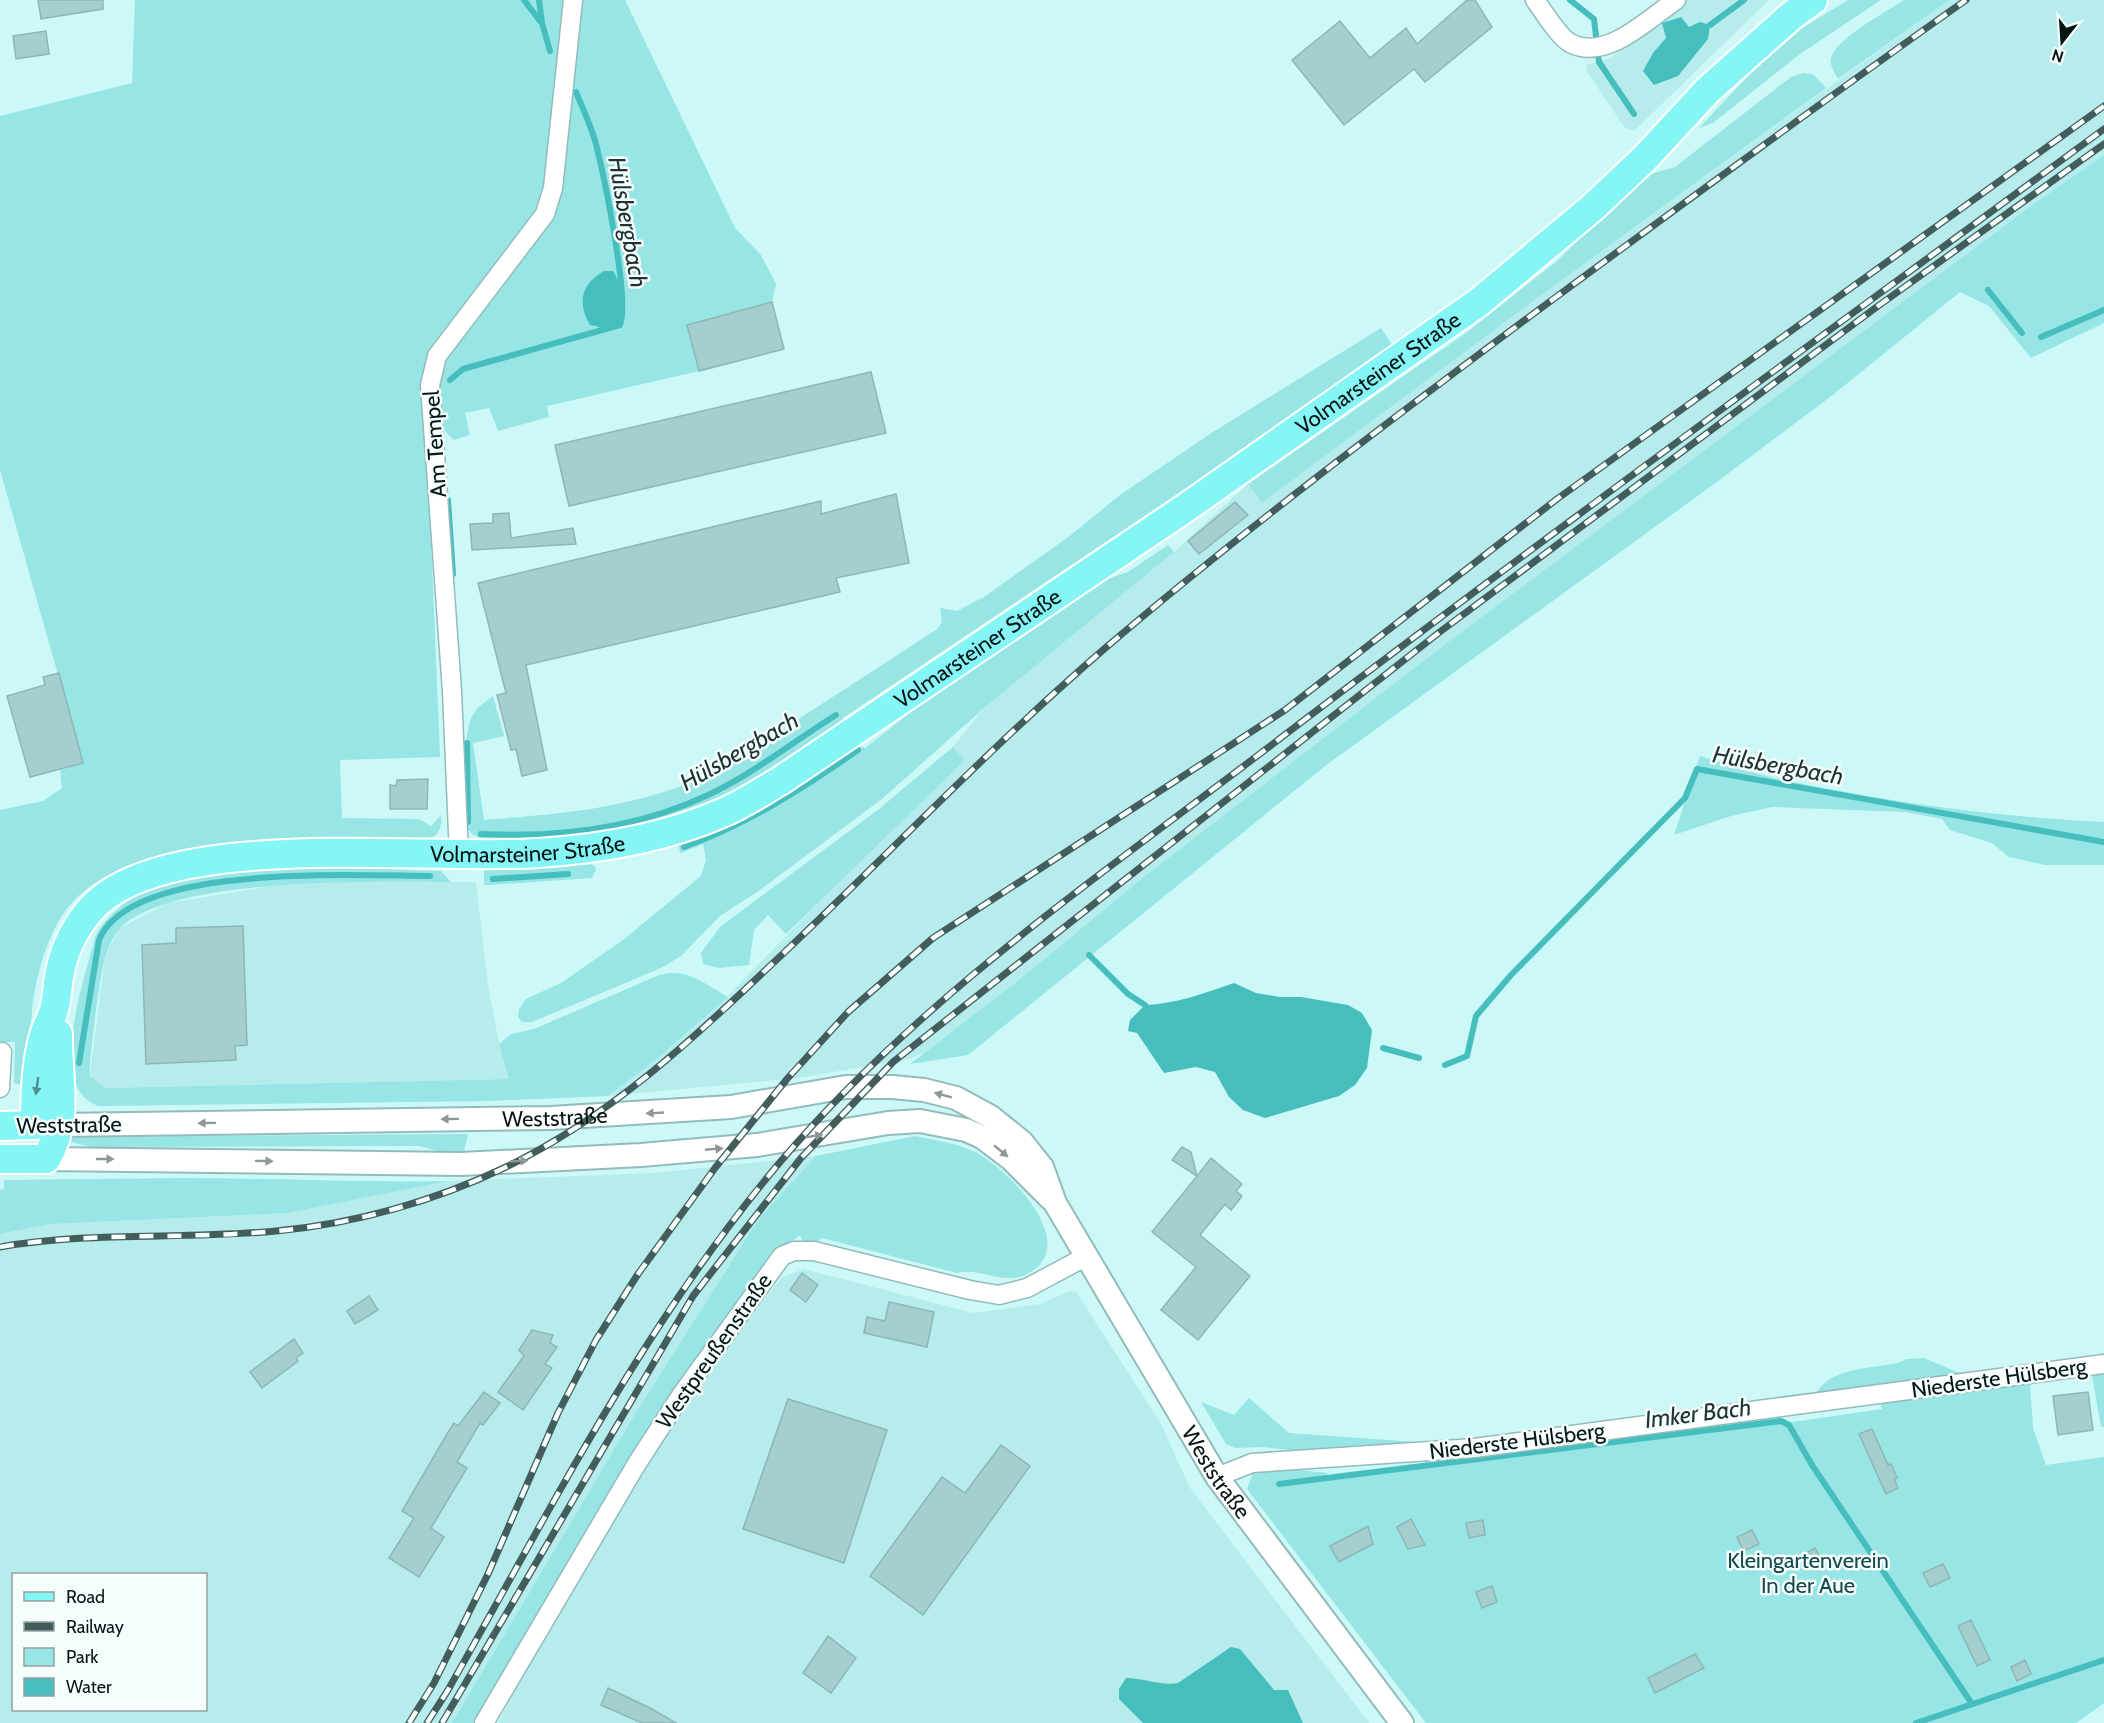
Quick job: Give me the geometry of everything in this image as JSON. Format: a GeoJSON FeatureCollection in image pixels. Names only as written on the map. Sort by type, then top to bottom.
{"type":"FeatureCollection","features":[{"type":"Feature","properties":{"kind":"main road","name":"Volmarsteiner Straße"},"geometry":{"type":"LineString","coordinates":[[46,1159],[56,1144],[35,1096],[41,1047],[54,1009],[62,964],[78,926],[95,904],[134,879],[176,866],[265,855],[325,853],[459,856],[538,853],[635,840],[723,813],[780,781],[1184,509],[1479,302],[1592,208],[1644,159],[1708,90],[1791,16],[1813,0]]}},
{"type":"Feature","properties":{"kind":"main road","name":"Weststraße"},"geometry":{"type":"LineString","coordinates":[[0,1126],[48,1125]]}},
{"type":"Feature","properties":{"kind":"main road","name":"Weststraße"},"geometry":{"type":"LineString","coordinates":[[0,1160],[46,1159]]}},
{"type":"Feature","properties":{"kind":"street","name":"Am Tempel"},"geometry":{"type":"LineString","coordinates":[[459,856],[452,691],[430,385],[437,356],[544,214],[553,188],[573,0]]}},
{"type":"Feature","properties":{"kind":"street"},"geometry":{"type":"LineString","coordinates":[[1535,0],[1569,43],[1586,48],[1609,46],[1676,0]]}},
{"type":"Feature","properties":{"kind":"street","name":"Weststraße"},"geometry":{"type":"LineString","coordinates":[[0,1088],[2,1052]]}},
{"type":"Feature","properties":{"kind":"street","name":"Weststraße"},"geometry":{"type":"LineString","coordinates":[[48,1125],[562,1118],[731,1107],[846,1087],[924,1090],[956,1098],[991,1117],[1022,1142],[1042,1167],[1055,1203],[1217,1477],[1402,1723]]}},
{"type":"Feature","properties":{"kind":"street","name":"Weststraße"},"geometry":{"type":"LineString","coordinates":[[46,1159],[461,1164],[641,1155],[756,1145],[888,1123],[920,1121],[957,1128],[982,1137],[1011,1159],[1055,1203]]}},
{"type":"Feature","properties":{"kind":"street","name":"Westpreußenstraße"},"geometry":{"type":"LineString","coordinates":[[484,1723],[636,1465],[682,1394],[782,1256],[794,1251],[814,1251],[970,1290],[999,1295],[1027,1288],[1087,1256]]}},
{"type":"Feature","properties":{"kind":"street","name":"Niederste Hülsberg"},"geometry":{"type":"LineString","coordinates":[[1217,1477],[1252,1463],[1474,1448],[2104,1364]]}},
{"type":"Feature","properties":{"kind":"shaded area"},"geometry":{"type":"Polygon","coordinates":[[[1682,0],[1769,0],[1634,131],[1625,128],[1586,70],[1587,65],[1610,58],[1684,5],[1682,0]]]}},
{"type":"Feature","properties":{"kind":"shaded area"},"geometry":{"type":"Polygon","coordinates":[[[1949,0],[2104,0],[2104,155],[2035,203],[1448,642],[1145,876],[1025,975],[925,1052],[910,1059],[798,1078],[608,1096],[652,1063],[718,1006],[862,858],[965,760],[953,747],[984,708],[1174,552],[1248,484],[1262,503],[1525,307],[1949,0]]]}},
{"type":"Feature","properties":{"kind":"shaded area"},"geometry":{"type":"Polygon","coordinates":[[[350,881],[476,882],[488,985],[499,1044],[510,1079],[105,1088],[90,1076],[105,956],[120,928],[168,903],[277,885],[350,881]]]}},
{"type":"Feature","properties":{"kind":"shaded area"},"geometry":{"type":"Polygon","coordinates":[[[816,1156],[758,1220],[635,1414],[452,1723],[0,1723],[0,1234],[51,1224],[287,1213],[449,1181],[654,1173],[816,1156]]]}},
{"type":"Feature","properties":{"kind":"shaded area"},"geometry":{"type":"Polygon","coordinates":[[[804,1269],[973,1313],[1040,1304],[1069,1291],[1076,1292],[1160,1422],[1190,1488],[1369,1723],[498,1723],[570,1585],[665,1425],[781,1278],[804,1269]]]}},
{"type":"Feature","properties":{"kind":"green space"},"geometry":{"type":"Polygon","coordinates":[[[135,0],[569,0],[549,182],[540,210],[424,373],[440,757],[340,760],[342,818],[419,819],[431,826],[441,815],[439,830],[427,842],[231,848],[162,856],[130,866],[100,880],[75,899],[48,942],[32,1006],[28,1052],[20,1085],[14,1083],[15,1042],[0,1042],[0,810],[43,801],[62,788],[60,770],[83,763],[0,470],[0,116],[132,83],[135,0]]]}},
{"type":"Feature","properties":{"kind":"green space"},"geometry":{"type":"Polygon","coordinates":[[[578,0],[625,0],[735,228],[761,255],[776,284],[772,302],[687,325],[699,371],[547,406],[549,417],[498,431],[489,408],[465,413],[470,435],[454,440],[439,425],[436,386],[441,363],[540,229],[578,0]]]}},
{"type":"Feature","properties":{"kind":"green space"},"geometry":{"type":"Polygon","coordinates":[[[1848,0],[1881,0],[1800,54],[1713,123],[1699,128],[1752,72],[1804,27],[1848,0]]]}},
{"type":"Feature","properties":{"kind":"green space"},"geometry":{"type":"Polygon","coordinates":[[[1904,0],[1949,0],[1838,79],[1831,63],[1835,50],[1852,34],[1904,0]]]}},
{"type":"Feature","properties":{"kind":"green space"},"geometry":{"type":"Polygon","coordinates":[[[1803,73],[1814,75],[1826,88],[1525,307],[1262,503],[1248,484],[1466,333],[1557,261],[1641,177],[1675,167],[1791,77],[1803,73]]]}},
{"type":"Feature","properties":{"kind":"green space"},"geometry":{"type":"Polygon","coordinates":[[[2104,155],[2104,323],[2031,358],[1989,306],[1960,292],[1834,394],[1714,484],[1325,766],[968,1055],[910,1064],[1025,975],[1145,876],[1448,642],[2035,203],[2104,155]]]}},
{"type":"Feature","properties":{"kind":"green space"},"geometry":{"type":"Polygon","coordinates":[[[1381,328],[1393,346],[1234,456],[843,718],[843,723],[724,795],[662,820],[628,830],[578,839],[486,841],[474,835],[465,824],[463,788],[469,727],[475,712],[493,696],[504,736],[473,743],[484,820],[604,807],[661,793],[690,783],[720,770],[936,630],[942,623],[940,608],[957,611],[984,597],[1071,535],[1120,495],[1213,432],[1381,328]]]}},
{"type":"Feature","properties":{"kind":"green space"},"geometry":{"type":"Polygon","coordinates":[[[1168,545],[1174,552],[984,708],[882,799],[760,890],[720,916],[681,956],[661,968],[532,1022],[522,1022],[518,1017],[519,1009],[526,999],[561,983],[623,940],[701,876],[706,860],[703,844],[681,853],[678,846],[788,792],[858,746],[865,748],[912,711],[1021,636],[1110,578],[1128,572],[1168,545]]]}},
{"type":"Feature","properties":{"kind":"green space"},"geometry":{"type":"Polygon","coordinates":[[[953,747],[965,760],[786,934],[768,915],[754,930],[749,965],[719,968],[703,964],[701,953],[720,927],[879,809],[953,747]]]}},
{"type":"Feature","properties":{"kind":"green space"},"geometry":{"type":"Polygon","coordinates":[[[1700,756],[1773,778],[1862,795],[1983,812],[2104,822],[2104,865],[2045,865],[2009,857],[1992,843],[1950,830],[1942,819],[1905,812],[1772,807],[1731,816],[1674,835],[1700,756]]]}},
{"type":"Feature","properties":{"kind":"green space"},"geometry":{"type":"Polygon","coordinates":[[[588,863],[595,866],[596,870],[592,878],[484,885],[484,868],[588,863]]]}},
{"type":"Feature","properties":{"kind":"green space"},"geometry":{"type":"Polygon","coordinates":[[[330,867],[441,871],[451,882],[279,885],[230,890],[186,898],[148,910],[121,927],[106,954],[95,1015],[90,1076],[105,1088],[509,1079],[499,1044],[511,1034],[534,1029],[659,975],[678,973],[687,975],[728,997],[652,1063],[608,1096],[489,1101],[99,1106],[83,1095],[74,1078],[71,1055],[73,1030],[95,937],[115,911],[145,890],[165,882],[205,874],[247,870],[330,867]]]}},
{"type":"Feature","properties":{"kind":"green space"},"geometry":{"type":"Polygon","coordinates":[[[468,1134],[464,1152],[441,1152],[419,1146],[90,1147],[68,1141],[72,1137],[468,1134]]]}},
{"type":"Feature","properties":{"kind":"green space"},"geometry":{"type":"Polygon","coordinates":[[[915,1136],[973,1151],[1003,1172],[1033,1206],[1043,1225],[1048,1243],[1043,1260],[1029,1273],[1020,1277],[1002,1278],[975,1272],[957,1273],[822,1238],[818,1241],[803,1241],[800,1235],[783,1248],[528,1633],[475,1723],[452,1723],[635,1414],[758,1220],[816,1156],[915,1136]]]}},
{"type":"Feature","properties":{"kind":"green space"},"geometry":{"type":"Polygon","coordinates":[[[183,1178],[449,1181],[287,1213],[51,1224],[0,1234],[0,1190],[4,1189],[4,1180],[183,1178]]]}},
{"type":"Feature","properties":{"kind":"green space"},"geometry":{"type":"Polygon","coordinates":[[[1924,1358],[1971,1378],[1814,1398],[1828,1380],[1838,1375],[1898,1363],[1907,1359],[1924,1358]]]}},
{"type":"Feature","properties":{"kind":"green space"},"geometry":{"type":"Polygon","coordinates":[[[2104,1374],[2104,1427],[2101,1427],[2092,1375],[2104,1374]]]}},
{"type":"Feature","properties":{"kind":"green space","name":"Kleingartenverein In der Aue"},"geometry":{"type":"Polygon","coordinates":[[[2030,1383],[2033,1428],[2046,1465],[2104,1457],[2104,1703],[2076,1723],[1426,1723],[1247,1489],[1254,1470],[1300,1470],[1328,1473],[1319,1483],[1329,1475],[1800,1421],[1882,1409],[1880,1402],[2030,1383]]]}},
{"type":"Feature","properties":{"kind":"green space"},"geometry":{"type":"Polygon","coordinates":[[[1249,1398],[1289,1433],[1444,1444],[1307,1452],[1263,1447],[1235,1448],[1226,1444],[1201,1402],[1234,1415],[1249,1398]]]}},
{"type":"Feature","properties":{"kind":"water"},"geometry":{"type":"Polygon","coordinates":[[[1681,17],[1689,27],[1700,22],[1710,25],[1708,39],[1678,76],[1654,85],[1643,71],[1653,53],[1666,38],[1662,23],[1681,17]]]}},
{"type":"Feature","properties":{"kind":"water"},"geometry":{"type":"Polygon","coordinates":[[[604,271],[613,271],[624,301],[623,319],[614,329],[590,325],[583,309],[583,295],[586,288],[596,276],[604,271]]]}},
{"type":"Feature","properties":{"kind":"water"},"geometry":{"type":"Polygon","coordinates":[[[1234,983],[1256,993],[1280,997],[1301,997],[1348,1005],[1362,1013],[1372,1030],[1367,1068],[1355,1085],[1339,1096],[1265,1118],[1243,1110],[1229,1097],[1215,1072],[1196,1067],[1164,1073],[1137,1033],[1128,1031],[1130,1020],[1145,1005],[1179,1000],[1234,983]]]}},
{"type":"Feature","properties":{"kind":"water"},"geometry":{"type":"Polygon","coordinates":[[[1231,1647],[1240,1649],[1274,1690],[1288,1690],[1303,1723],[1143,1723],[1119,1699],[1119,1689],[1126,1678],[1178,1683],[1231,1647]]]}},
{"type":"Feature","properties":{"kind":"building"},"geometry":{"type":"Polygon","coordinates":[[[38,0],[103,0],[103,9],[41,19],[38,0]]]}},
{"type":"Feature","properties":{"kind":"building"},"geometry":{"type":"Polygon","coordinates":[[[1467,0],[1475,0],[1492,27],[1425,82],[1414,69],[1344,125],[1292,60],[1340,21],[1370,58],[1406,28],[1417,44],[1467,0]]]}},
{"type":"Feature","properties":{"kind":"building"},"geometry":{"type":"Polygon","coordinates":[[[46,31],[49,54],[16,59],[13,36],[46,31]]]}},
{"type":"Feature","properties":{"kind":"building"},"geometry":{"type":"Polygon","coordinates":[[[772,302],[784,349],[699,371],[687,325],[772,302]]]}},
{"type":"Feature","properties":{"kind":"building"},"geometry":{"type":"Polygon","coordinates":[[[871,372],[886,433],[569,506],[555,445],[871,372]]]}},
{"type":"Feature","properties":{"kind":"building"},"geometry":{"type":"Polygon","coordinates":[[[896,494],[909,563],[836,578],[840,592],[526,665],[547,770],[522,776],[516,749],[511,750],[497,695],[506,693],[478,583],[821,501],[821,514],[896,494]]]}},
{"type":"Feature","properties":{"kind":"building"},"geometry":{"type":"Polygon","coordinates":[[[1235,502],[1248,515],[1199,554],[1188,541],[1235,502]]]}},
{"type":"Feature","properties":{"kind":"building"},"geometry":{"type":"Polygon","coordinates":[[[509,513],[511,538],[573,528],[576,544],[472,550],[470,524],[493,523],[493,514],[509,513]]]}},
{"type":"Feature","properties":{"kind":"building"},"geometry":{"type":"Polygon","coordinates":[[[59,673],[83,763],[30,777],[7,696],[45,685],[43,677],[59,673]]]}},
{"type":"Feature","properties":{"kind":"building"},"geometry":{"type":"Polygon","coordinates":[[[428,779],[427,809],[390,809],[390,785],[396,786],[397,780],[428,779]]]}},
{"type":"Feature","properties":{"kind":"building"},"geometry":{"type":"Polygon","coordinates":[[[243,926],[247,1045],[235,1046],[236,1060],[146,1064],[142,945],[176,943],[176,928],[243,926]]]}},
{"type":"Feature","properties":{"kind":"building"},"geometry":{"type":"Polygon","coordinates":[[[1182,1147],[1191,1152],[1197,1176],[1172,1160],[1182,1147]]]}},
{"type":"Feature","properties":{"kind":"building"},"geometry":{"type":"Polygon","coordinates":[[[1211,1158],[1242,1184],[1236,1191],[1242,1196],[1231,1210],[1225,1204],[1200,1235],[1250,1276],[1198,1340],[1161,1310],[1196,1267],[1152,1232],[1211,1158]]]}},
{"type":"Feature","properties":{"kind":"building"},"geometry":{"type":"Polygon","coordinates":[[[802,1273],[818,1285],[806,1302],[790,1290],[802,1273]]]}},
{"type":"Feature","properties":{"kind":"building"},"geometry":{"type":"Polygon","coordinates":[[[369,1296],[378,1310],[355,1324],[347,1311],[369,1296]]]}},
{"type":"Feature","properties":{"kind":"building"},"geometry":{"type":"Polygon","coordinates":[[[889,1302],[934,1312],[927,1347],[864,1333],[867,1317],[885,1321],[889,1302]]]}},
{"type":"Feature","properties":{"kind":"building"},"geometry":{"type":"Polygon","coordinates":[[[532,1330],[553,1335],[550,1343],[557,1347],[545,1364],[552,1368],[523,1410],[498,1392],[524,1356],[519,1350],[532,1330]]]}},
{"type":"Feature","properties":{"kind":"building"},"geometry":{"type":"Polygon","coordinates":[[[294,1339],[303,1353],[296,1358],[298,1361],[262,1388],[250,1372],[294,1339]]]}},
{"type":"Feature","properties":{"kind":"building"},"geometry":{"type":"Polygon","coordinates":[[[484,1392],[500,1403],[483,1425],[480,1423],[457,1462],[467,1468],[431,1528],[444,1537],[419,1577],[389,1558],[414,1518],[402,1511],[454,1423],[458,1426],[484,1392]]]}},
{"type":"Feature","properties":{"kind":"building"},"geometry":{"type":"Polygon","coordinates":[[[2088,1392],[2093,1430],[2058,1435],[2053,1396],[2088,1392]]]}},
{"type":"Feature","properties":{"kind":"building"},"geometry":{"type":"Polygon","coordinates":[[[788,1399],[887,1430],[844,1563],[743,1529],[788,1399]]]}},
{"type":"Feature","properties":{"kind":"building"},"geometry":{"type":"Polygon","coordinates":[[[1872,1429],[1888,1465],[1891,1464],[1897,1478],[1894,1479],[1898,1488],[1886,1494],[1859,1434],[1872,1429]]]}},
{"type":"Feature","properties":{"kind":"building"},"geometry":{"type":"Polygon","coordinates":[[[1001,1445],[1030,1466],[923,1615],[870,1576],[942,1477],[965,1493],[1001,1445]]]}},
{"type":"Feature","properties":{"kind":"building"},"geometry":{"type":"Polygon","coordinates":[[[1411,1519],[1425,1545],[1408,1549],[1397,1527],[1411,1519]]]}},
{"type":"Feature","properties":{"kind":"building"},"geometry":{"type":"Polygon","coordinates":[[[1483,1520],[1485,1535],[1469,1538],[1466,1523],[1483,1520]]]}},
{"type":"Feature","properties":{"kind":"building"},"geometry":{"type":"Polygon","coordinates":[[[1368,1526],[1373,1544],[1339,1562],[1330,1546],[1368,1526]]]}},
{"type":"Feature","properties":{"kind":"building"},"geometry":{"type":"Polygon","coordinates":[[[1752,1530],[1759,1544],[1744,1551],[1737,1537],[1752,1530]]]}},
{"type":"Feature","properties":{"kind":"building"},"geometry":{"type":"Polygon","coordinates":[[[1815,1548],[1822,1561],[1806,1570],[1799,1557],[1815,1548]]]}},
{"type":"Feature","properties":{"kind":"building"},"geometry":{"type":"Polygon","coordinates":[[[1943,1564],[1950,1578],[1930,1587],[1923,1573],[1943,1564]]]}},
{"type":"Feature","properties":{"kind":"building"},"geometry":{"type":"Polygon","coordinates":[[[1492,1586],[1497,1602],[1482,1608],[1476,1592],[1492,1586]]]}},
{"type":"Feature","properties":{"kind":"building"},"geometry":{"type":"Polygon","coordinates":[[[1971,1620],[1990,1660],[1977,1666],[1958,1626],[1971,1620]]]}},
{"type":"Feature","properties":{"kind":"building"},"geometry":{"type":"Polygon","coordinates":[[[828,1636],[856,1658],[831,1693],[803,1673],[828,1636]]]}},
{"type":"Feature","properties":{"kind":"building"},"geometry":{"type":"Polygon","coordinates":[[[1695,1654],[1704,1668],[1655,1693],[1648,1678],[1695,1654]]]}},
{"type":"Feature","properties":{"kind":"building"},"geometry":{"type":"Polygon","coordinates":[[[2025,1660],[2031,1674],[2017,1681],[2011,1667],[2025,1660]]]}},
{"type":"Feature","properties":{"kind":"building"},"geometry":{"type":"Polygon","coordinates":[[[608,1688],[676,1723],[642,1723],[601,1705],[608,1688]]]}},
{"type":"Feature","properties":{"kind":"waterway"},"geometry":{"type":"LineString","coordinates":[[524,0],[540,21]]}},
{"type":"Feature","properties":{"kind":"waterway","name":"Hülsbergbach"},"geometry":{"type":"LineString","coordinates":[[539,0],[542,23],[550,51]]}},
{"type":"Feature","properties":{"kind":"waterway"},"geometry":{"type":"LineString","coordinates":[[1570,0],[1594,19],[1599,62],[1634,114]]}},
{"type":"Feature","properties":{"kind":"waterway"},"geometry":{"type":"LineString","coordinates":[[1710,25],[1744,0]]}},
{"type":"Feature","properties":{"kind":"waterway","name":"Hülsbergbach"},"geometry":{"type":"LineString","coordinates":[[450,380],[463,369],[620,325],[622,291],[610,209],[596,144],[576,92]]}},
{"type":"Feature","properties":{"kind":"waterway"},"geometry":{"type":"LineString","coordinates":[[1988,290],[2022,333]]}},
{"type":"Feature","properties":{"kind":"waterway"},"geometry":{"type":"LineString","coordinates":[[2041,337],[2104,310]]}},
{"type":"Feature","properties":{"kind":"waterway","name":"Hülsbergbach"},"geometry":{"type":"LineString","coordinates":[[448,500],[453,574]]}},
{"type":"Feature","properties":{"kind":"waterway","name":"Hülsbergbach"},"geometry":{"type":"LineString","coordinates":[[481,834],[568,832],[654,816],[725,787],[836,715]]}},
{"type":"Feature","properties":{"kind":"waterway","name":"Hülsbergbach"},"geometry":{"type":"LineString","coordinates":[[467,743],[468,822]]}},
{"type":"Feature","properties":{"kind":"waterway"},"geometry":{"type":"LineString","coordinates":[[684,847],[753,816],[817,778],[858,750]]}},
{"type":"Feature","properties":{"kind":"waterway","name":"Hülsbergbach"},"geometry":{"type":"LineString","coordinates":[[1445,1065],[1467,1056],[1476,1016],[1511,975],[1685,798],[1697,769],[2104,842]]}},
{"type":"Feature","properties":{"kind":"waterway"},"geometry":{"type":"LineString","coordinates":[[493,879],[568,874]]}},
{"type":"Feature","properties":{"kind":"waterway"},"geometry":{"type":"LineString","coordinates":[[79,1063],[99,940],[119,915],[154,897],[199,885],[302,876],[430,876]]}},
{"type":"Feature","properties":{"kind":"waterway","name":"Hülsbergbach"},"geometry":{"type":"LineString","coordinates":[[1089,955],[1128,994],[1145,1005]]}},
{"type":"Feature","properties":{"kind":"waterway","name":"Hülsbergbach"},"geometry":{"type":"LineString","coordinates":[[1383,1048],[1419,1058]]}},
{"type":"Feature","properties":{"kind":"waterway","name":"Imker Bach"},"geometry":{"type":"LineString","coordinates":[[1279,1484],[1781,1421],[1789,1425],[1812,1465],[1972,1704]]}},
{"type":"Feature","properties":{"kind":"waterway"},"geometry":{"type":"LineString","coordinates":[[1916,1723],[2104,1660]]}},
{"type":"Feature","properties":{"kind":"railway"},"geometry":{"type":"LineString","coordinates":[[0,1247],[103,1237],[241,1234],[305,1228],[364,1217],[423,1200],[479,1179],[506,1167],[579,1125],[614,1102],[711,1021],[1018,726],[1103,650],[1207,564],[1529,317],[1966,0]]}},
{"type":"Feature","properties":{"kind":"railway"},"geometry":{"type":"LineString","coordinates":[[409,1723],[434,1683],[488,1574],[558,1413],[596,1340],[638,1274],[715,1168],[787,1079],[848,1012],[933,938],[1285,710],[1557,499],[2104,106]]}},
{"type":"Feature","properties":{"kind":"railway"},"geometry":{"type":"LineString","coordinates":[[427,1723],[602,1418],[686,1286],[732,1222],[781,1161],[889,1048],[948,996],[1069,898],[1362,676],[2104,129]]}},
{"type":"Feature","properties":{"kind":"railway"},"geometry":{"type":"LineString","coordinates":[[442,1723],[693,1296],[801,1158],[893,1062],[1441,631],[1878,306],[2104,144]]}}]}
